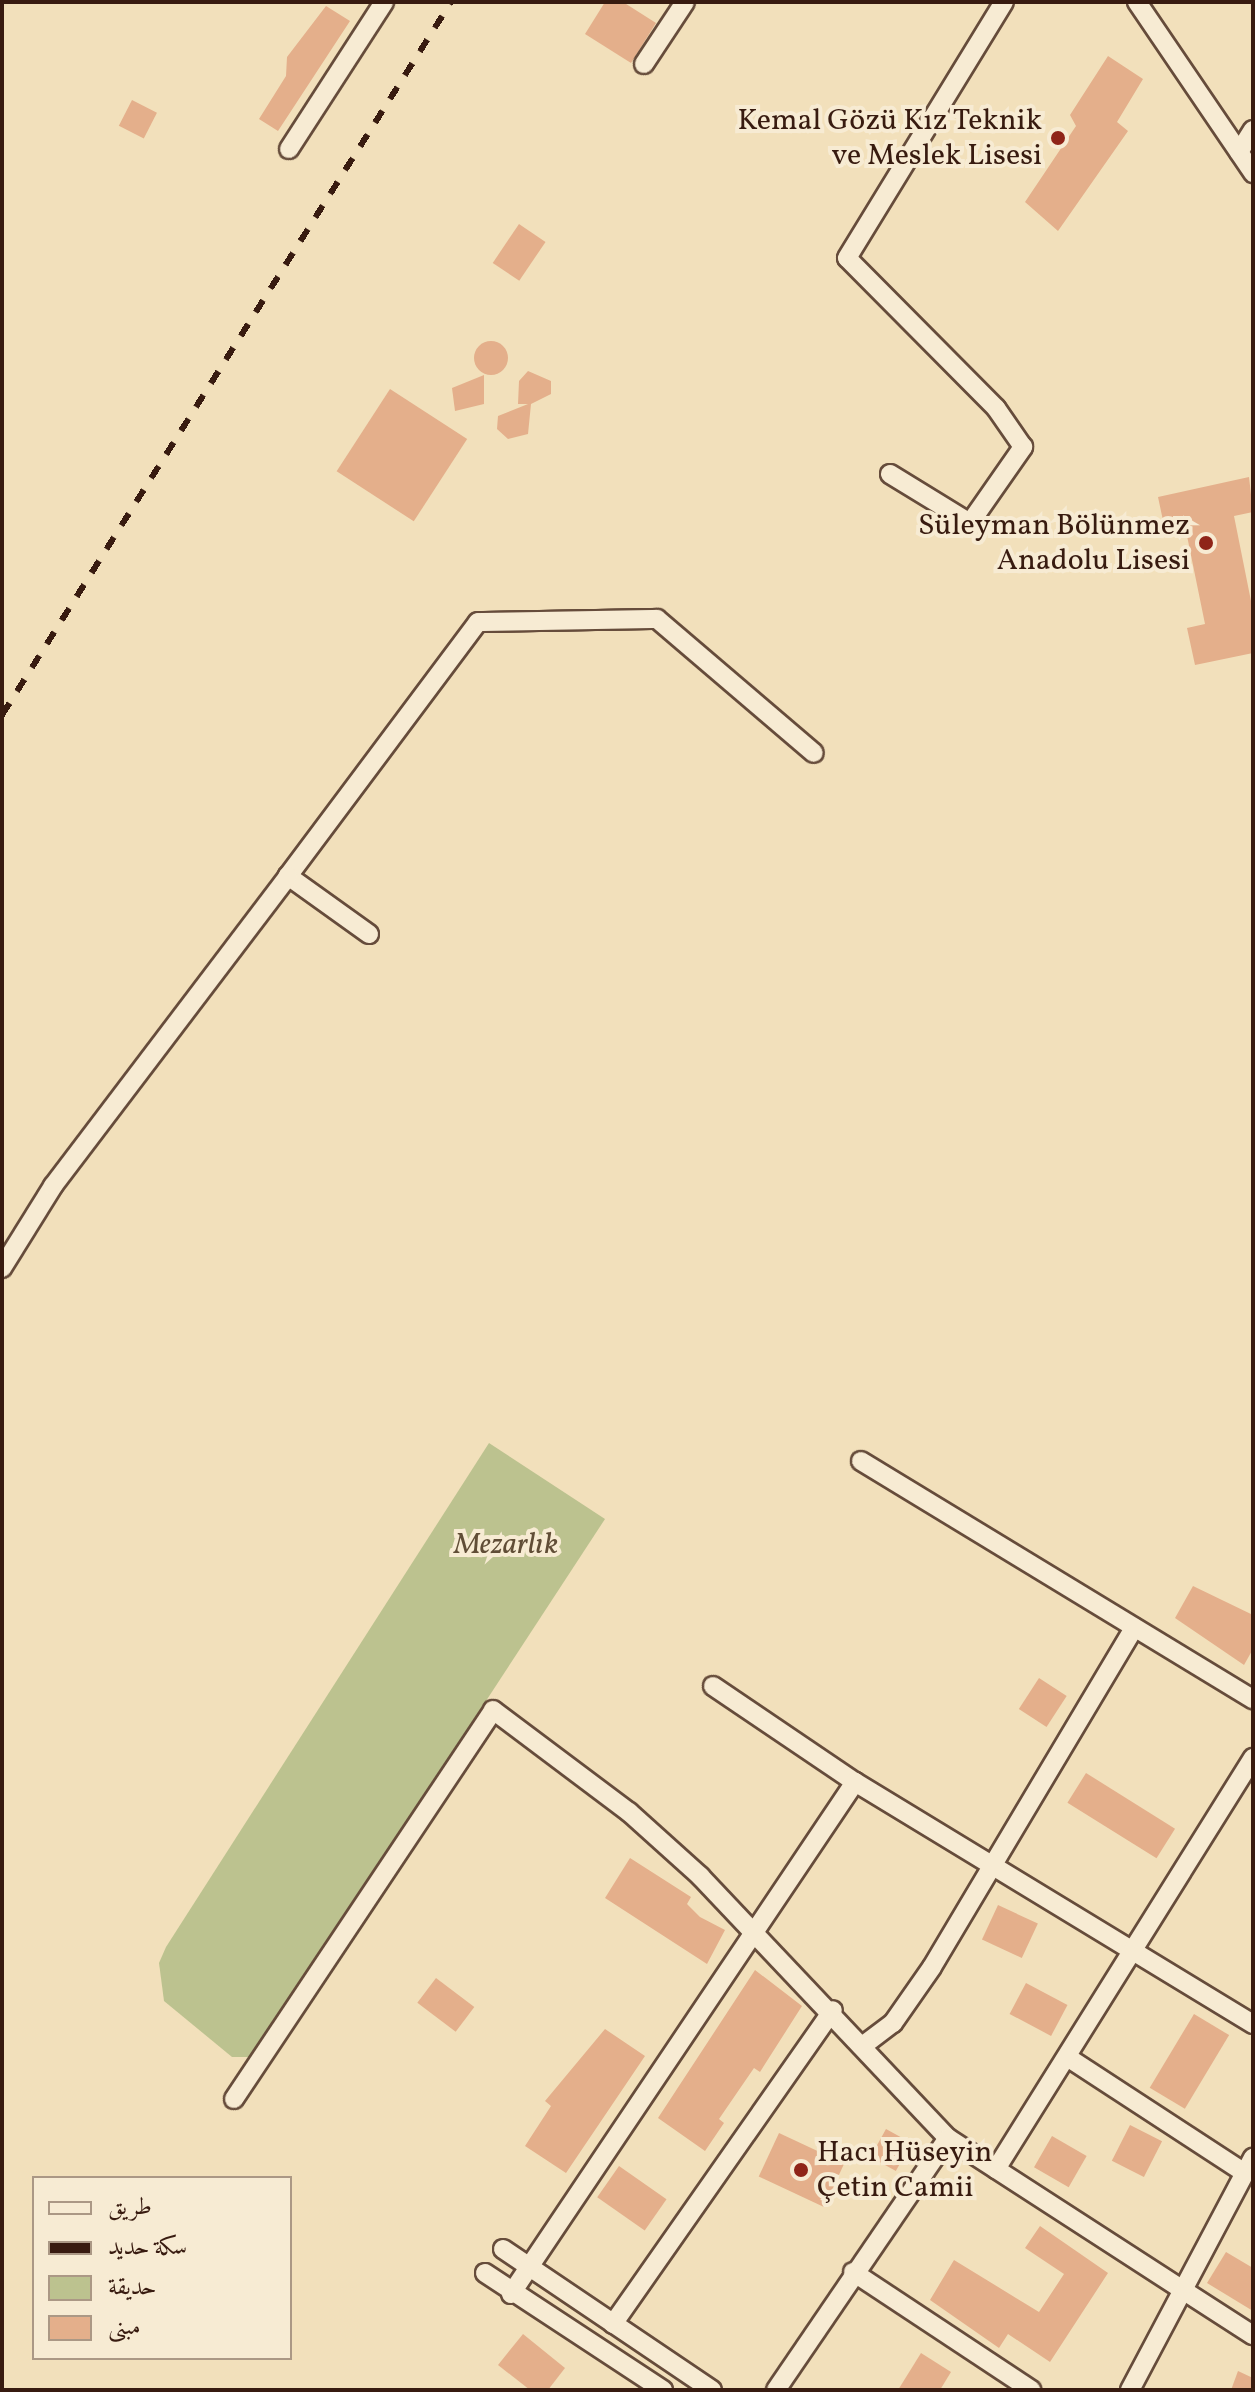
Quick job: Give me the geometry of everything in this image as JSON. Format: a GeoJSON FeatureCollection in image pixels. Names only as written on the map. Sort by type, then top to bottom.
{"type":"FeatureCollection","features":[{"type":"Feature","properties":{"kind":"street"},"geometry":{"type":"LineString","coordinates":[[289,149],[384,2]]}},
{"type":"Feature","properties":{"kind":"street"},"geometry":{"type":"LineString","coordinates":[[644,64],[685,2]]}},
{"type":"Feature","properties":{"kind":"street"},"geometry":{"type":"LineString","coordinates":[[890,474],[970,523],[1023,447],[996,408],[847,258],[1004,2]]}},
{"type":"Feature","properties":{"kind":"street"},"geometry":{"type":"LineString","coordinates":[[1137,2],[1253,173]]}},
{"type":"Feature","properties":{"kind":"street"},"geometry":{"type":"LineString","coordinates":[[1239,152],[1253,130]]}},
{"type":"Feature","properties":{"kind":"street"},"geometry":{"type":"LineString","coordinates":[[2,1268],[53,1186],[478,622],[657,619],[814,753]]}},
{"type":"Feature","properties":{"kind":"street"},"geometry":{"type":"LineString","coordinates":[[288,876],[369,934]]}},
{"type":"Feature","properties":{"kind":"street"},"geometry":{"type":"LineString","coordinates":[[861,1461],[1253,1699]]}},
{"type":"Feature","properties":{"kind":"street"},"geometry":{"type":"LineString","coordinates":[[865,2044],[893,2023],[993,1868],[1134,1628]]}},
{"type":"Feature","properties":{"kind":"street"},"geometry":{"type":"LineString","coordinates":[[713,1686],[855,1782],[1253,2024]]}},
{"type":"Feature","properties":{"kind":"street"},"geometry":{"type":"LineString","coordinates":[[234,2099],[493,1710],[629,1812],[756,1931],[865,2044],[948,2138],[1253,2335]]}},
{"type":"Feature","properties":{"kind":"street"},"geometry":{"type":"LineString","coordinates":[[996,2169],[1253,1758]]}},
{"type":"Feature","properties":{"kind":"street"},"geometry":{"type":"LineString","coordinates":[[511,2294],[855,1782]]}},
{"type":"Feature","properties":{"kind":"street"},"geometry":{"type":"LineString","coordinates":[[613,2324],[833,2010]]}},
{"type":"Feature","properties":{"kind":"street"},"geometry":{"type":"LineString","coordinates":[[1067,2057],[1249,2165],[1130,2390]]}},
{"type":"Feature","properties":{"kind":"street"},"geometry":{"type":"LineString","coordinates":[[776,2390],[853,2272],[948,2138]]}},
{"type":"Feature","properties":{"kind":"street"},"geometry":{"type":"LineString","coordinates":[[503,2249],[613,2324],[692,2384],[712,2390]]}},
{"type":"Feature","properties":{"kind":"street"},"geometry":{"type":"LineString","coordinates":[[853,2272],[1031,2390]]}},
{"type":"Feature","properties":{"kind":"street"},"geometry":{"type":"LineString","coordinates":[[485,2273],[511,2294],[663,2390]]}},
{"type":"Feature","properties":{"kind":"green space","name":"Mezarlık"},"geometry":{"type":"Polygon","coordinates":[[[489,1443],[605,1519],[253,2057],[232,2057],[164,2001],[159,1963],[166,1947],[489,1443]]]}},
{"type":"Feature","properties":{"kind":"building"},"geometry":{"type":"Polygon","coordinates":[[[605,2],[623,2],[656,23],[631,63],[585,34],[605,2]]]}},
{"type":"Feature","properties":{"kind":"building"},"geometry":{"type":"Polygon","coordinates":[[[326,6],[350,21],[278,131],[259,119],[286,76],[287,57],[326,6]]]}},
{"type":"Feature","properties":{"kind":"building"},"geometry":{"type":"Polygon","coordinates":[[[1108,56],[1143,79],[1117,122],[1128,131],[1058,231],[1025,202],[1076,126],[1070,115],[1108,56]]]}},
{"type":"Feature","properties":{"kind":"building"},"geometry":{"type":"Polygon","coordinates":[[[132,100],[157,113],[144,139],[119,126],[132,100]]]}},
{"type":"Feature","properties":{"kind":"building"},"geometry":{"type":"Polygon","coordinates":[[[519,224],[546,242],[519,281],[493,263],[519,224]]]}},
{"type":"Feature","properties":{"kind":"building"},"geometry":{"type":"Polygon","coordinates":[[[491,341],[503,346],[508,358],[503,370],[491,375],[479,370],[474,358],[479,346],[491,341]]]}},
{"type":"Feature","properties":{"kind":"building"},"geometry":{"type":"Polygon","coordinates":[[[528,371],[551,381],[551,394],[531,404],[528,434],[508,439],[497,429],[498,416],[528,404],[518,404],[519,381],[528,371]]]}},
{"type":"Feature","properties":{"kind":"building"},"geometry":{"type":"Polygon","coordinates":[[[484,375],[484,404],[455,411],[452,388],[484,375]]]}},
{"type":"Feature","properties":{"kind":"building"},"geometry":{"type":"Polygon","coordinates":[[[390,389],[467,439],[414,521],[337,471],[390,389]]]}},
{"type":"Feature","properties":{"kind":"building"},"geometry":{"type":"Polygon","coordinates":[[[1249,477],[1253,512],[1234,516],[1253,611],[1253,653],[1195,665],[1187,628],[1205,624],[1185,526],[1165,530],[1158,497],[1249,477]]]}},
{"type":"Feature","properties":{"kind":"building"},"geometry":{"type":"Polygon","coordinates":[[[1193,1586],[1253,1615],[1253,1649],[1244,1665],[1175,1618],[1193,1586]]]}},
{"type":"Feature","properties":{"kind":"building"},"geometry":{"type":"Polygon","coordinates":[[[1039,1678],[1067,1696],[1047,1727],[1019,1709],[1039,1678]]]}},
{"type":"Feature","properties":{"kind":"building"},"geometry":{"type":"Polygon","coordinates":[[[1086,1773],[1175,1829],[1156,1858],[1067,1803],[1086,1773]]]}},
{"type":"Feature","properties":{"kind":"building"},"geometry":{"type":"Polygon","coordinates":[[[630,1858],[691,1897],[687,1904],[700,1917],[725,1930],[707,1964],[605,1898],[630,1858]]]}},
{"type":"Feature","properties":{"kind":"building"},"geometry":{"type":"Polygon","coordinates":[[[998,1905],[1038,1924],[1022,1958],[982,1939],[998,1905]]]}},
{"type":"Feature","properties":{"kind":"building"},"geometry":{"type":"Polygon","coordinates":[[[755,1970],[802,2006],[760,2072],[754,2068],[719,2119],[724,2123],[705,2151],[658,2118],[755,1970]]]}},
{"type":"Feature","properties":{"kind":"building"},"geometry":{"type":"Polygon","coordinates":[[[436,1978],[474,2007],[456,2032],[417,2003],[436,1978]]]}},
{"type":"Feature","properties":{"kind":"building"},"geometry":{"type":"Polygon","coordinates":[[[1026,1983],[1067,2005],[1051,2036],[1010,2014],[1026,1983]]]}},
{"type":"Feature","properties":{"kind":"building"},"geometry":{"type":"Polygon","coordinates":[[[1194,2014],[1229,2035],[1185,2109],[1150,2088],[1194,2014]]]}},
{"type":"Feature","properties":{"kind":"building"},"geometry":{"type":"Polygon","coordinates":[[[605,2029],[645,2056],[566,2173],[525,2146],[551,2106],[545,2101],[605,2029]]]}},
{"type":"Feature","properties":{"kind":"building"},"geometry":{"type":"Polygon","coordinates":[[[1130,2125],[1162,2141],[1144,2177],[1112,2161],[1130,2125]]]}},
{"type":"Feature","properties":{"kind":"building"},"geometry":{"type":"Polygon","coordinates":[[[886,2129],[911,2143],[896,2171],[870,2157],[886,2129]]]}},
{"type":"Feature","properties":{"kind":"building","name":"Hacı Hüseyin Çetin Camii"},"geometry":{"type":"Polygon","coordinates":[[[779,2133],[844,2163],[824,2207],[759,2177],[779,2133]]]}},
{"type":"Feature","properties":{"kind":"building"},"geometry":{"type":"Polygon","coordinates":[[[1052,2136],[1087,2156],[1069,2187],[1034,2167],[1052,2136]]]}},
{"type":"Feature","properties":{"kind":"building"},"geometry":{"type":"Polygon","coordinates":[[[619,2166],[667,2199],[645,2230],[597,2197],[619,2166]]]}},
{"type":"Feature","properties":{"kind":"building"},"geometry":{"type":"Polygon","coordinates":[[[1040,2226],[1108,2273],[1050,2362],[1008,2334],[999,2348],[930,2300],[954,2260],[1039,2312],[1064,2274],[1025,2248],[1040,2226]]]}},
{"type":"Feature","properties":{"kind":"building"},"geometry":{"type":"Polygon","coordinates":[[[1226,2252],[1253,2268],[1253,2311],[1207,2283],[1226,2252]]]}},
{"type":"Feature","properties":{"kind":"building"},"geometry":{"type":"Polygon","coordinates":[[[523,2334],[565,2368],[548,2390],[530,2390],[498,2365],[523,2334]]]}},
{"type":"Feature","properties":{"kind":"building"},"geometry":{"type":"Polygon","coordinates":[[[921,2353],[951,2372],[940,2390],[898,2390],[921,2353]]]}},
{"type":"Feature","properties":{"kind":"building"},"geometry":{"type":"Polygon","coordinates":[[[1238,2371],[1253,2378],[1253,2390],[1231,2390],[1238,2371]]]}},
{"type":"Feature","properties":{"kind":"railway"},"geometry":{"type":"LineString","coordinates":[[2,715],[451,2]]}},
{"type":"Feature","properties":{"kind":"place","name":"Kemal Gözü Kız Teknik ve Meslek Lisesi"},"geometry":{"type":"Point","coordinates":[1058,138]}},
{"type":"Feature","properties":{"kind":"place","name":"Süleyman Bölünmez Anadolu Lisesi"},"geometry":{"type":"Point","coordinates":[1206,543]}},
{"type":"Feature","properties":{"kind":"place","name":"Hacı Hüseyin Çetin Camii"},"geometry":{"type":"Point","coordinates":[801,2170]}}]}
